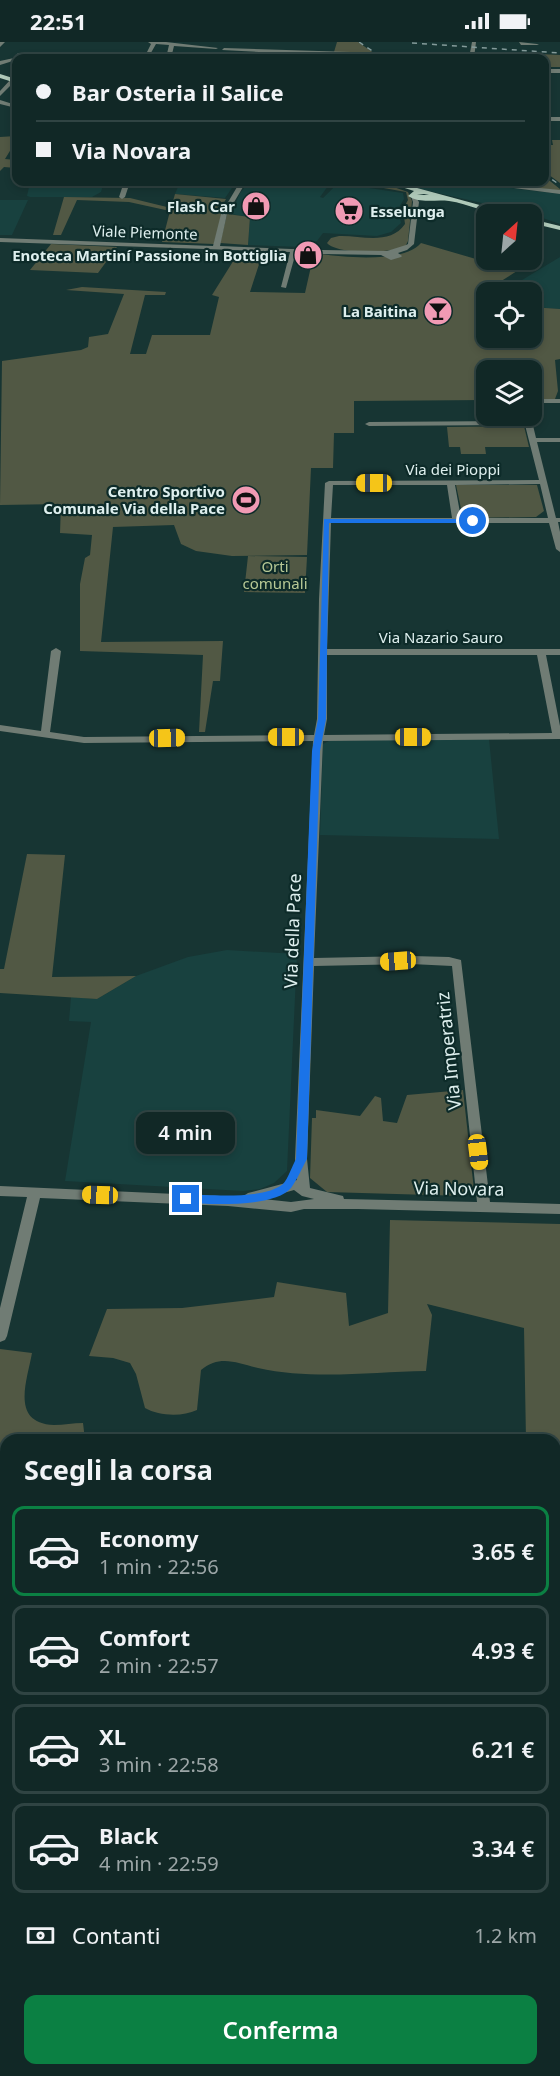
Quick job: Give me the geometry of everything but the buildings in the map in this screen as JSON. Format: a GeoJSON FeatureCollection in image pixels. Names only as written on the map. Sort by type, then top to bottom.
{"type":"FeatureCollection","features":[{"type":"Feature","properties":{"kind":"main road"},"geometry":{"type":"LineString","coordinates":[[411,188],[429,196],[476,206]]}},
{"type":"Feature","properties":{"kind":"main road"},"geometry":{"type":"LineString","coordinates":[[542,223],[560,228]]}},
{"type":"Feature","properties":{"kind":"street"},"geometry":{"type":"LineString","coordinates":[[0,45],[3,42]]}},
{"type":"Feature","properties":{"kind":"street"},"geometry":{"type":"LineString","coordinates":[[330,53],[332,42]]}},
{"type":"Feature","properties":{"kind":"street"},"geometry":{"type":"LineString","coordinates":[[521,42],[521,44],[537,45]]}},
{"type":"Feature","properties":{"kind":"street"},"geometry":{"type":"LineString","coordinates":[[152,43],[354,54]]}},
{"type":"Feature","properties":{"kind":"street"},"geometry":{"type":"LineString","coordinates":[[169,54],[172,45]]}},
{"type":"Feature","properties":{"kind":"street"},"geometry":{"type":"LineString","coordinates":[[0,93],[12,82]]}},
{"type":"Feature","properties":{"kind":"street"},"geometry":{"type":"LineString","coordinates":[[122,197],[125,186]]}},
{"type":"Feature","properties":{"kind":"street"},"geometry":{"type":"LineString","coordinates":[[216,248],[224,214],[241,186]]}},
{"type":"Feature","properties":{"kind":"street"},"geometry":{"type":"LineString","coordinates":[[505,186],[560,192]]}},
{"type":"Feature","properties":{"kind":"street"},"geometry":{"type":"LineString","coordinates":[[391,254],[405,249],[412,243],[416,202],[411,188]]}},
{"type":"Feature","properties":{"kind":"street"},"geometry":{"type":"LineString","coordinates":[[391,254],[417,245],[420,208],[429,196]]}},
{"type":"Feature","properties":{"kind":"street","name":"Viale Piemonte"},"geometry":{"type":"LineString","coordinates":[[0,240],[290,251],[324,249],[352,253],[391,254]]}},
{"type":"Feature","properties":{"kind":"street"},"geometry":{"type":"LineString","coordinates":[[284,287],[290,251]]}},
{"type":"Feature","properties":{"kind":"street"},"geometry":{"type":"LineString","coordinates":[[542,401],[560,401]]}},
{"type":"Feature","properties":{"kind":"street"},"geometry":{"type":"LineString","coordinates":[[369,424],[476,421]]}},
{"type":"Feature","properties":{"kind":"street"},"geometry":{"type":"LineString","coordinates":[[531,426],[557,520],[560,549]]}},
{"type":"Feature","properties":{"kind":"street"},"geometry":{"type":"LineString","coordinates":[[536,440],[560,440]]}},
{"type":"Feature","properties":{"kind":"street","name":"Via dei Pioppi"},"geometry":{"type":"LineString","coordinates":[[329,483],[546,481]]}},
{"type":"Feature","properties":{"kind":"street"},"geometry":{"type":"LineString","coordinates":[[451,482],[457,521]]}},
{"type":"Feature","properties":{"kind":"street","name":"Via della Pace"},"geometry":{"type":"LineString","coordinates":[[305,1195],[301,1159],[318,738],[322,719],[322,652],[329,483]]}},
{"type":"Feature","properties":{"kind":"street"},"geometry":{"type":"LineString","coordinates":[[326,520],[557,520]]}},
{"type":"Feature","properties":{"kind":"street"},"geometry":{"type":"LineString","coordinates":[[45,734],[56,651]]}},
{"type":"Feature","properties":{"kind":"street","name":"Via Nazario Sauro"},"geometry":{"type":"LineString","coordinates":[[322,652],[560,652]]}},
{"type":"Feature","properties":{"kind":"street"},"geometry":{"type":"LineString","coordinates":[[322,674],[335,662],[361,652]]}},
{"type":"Feature","properties":{"kind":"street"},"geometry":{"type":"LineString","coordinates":[[0,728],[84,740],[558,736],[541,652]]}},
{"type":"Feature","properties":{"kind":"street","name":"Via Imperatriz"},"geometry":{"type":"LineString","coordinates":[[309,962],[411,960],[457,963],[483,1207]]}},
{"type":"Feature","properties":{"kind":"street"},"geometry":{"type":"LineString","coordinates":[[286,1206],[280,1200],[301,1159]]}},
{"type":"Feature","properties":{"kind":"street","name":"Via Novara"},"geometry":{"type":"LineString","coordinates":[[228,1200],[260,1197],[296,1185],[305,1195],[357,1204],[560,1209]]}},
{"type":"Feature","properties":{"kind":"street","name":"Via Novara"},"geometry":{"type":"LineString","coordinates":[[2,1190],[228,1200],[296,1208],[305,1195]]}},
{"type":"Feature","properties":{"kind":"street"},"geometry":{"type":"LineString","coordinates":[[0,1336],[35,1192]]}},
{"type":"Feature","properties":{"kind":"shaded area"},"geometry":{"type":"Polygon","coordinates":[[[29,186],[103,186],[101,192],[92,197],[27,196],[29,186]]]}},
{"type":"Feature","properties":{"kind":"shaded area"},"geometry":{"type":"Polygon","coordinates":[[[178,186],[234,186],[225,198],[175,194],[178,186]]]}},
{"type":"Feature","properties":{"kind":"shaded area"},"geometry":{"type":"Polygon","coordinates":[[[246,186],[328,186],[320,197],[323,198],[335,186],[356,186],[403,193],[404,199],[398,209],[401,223],[391,232],[377,236],[323,233],[317,241],[302,247],[248,245],[250,217],[231,214],[240,193],[246,186]]]}},
{"type":"Feature","properties":{"kind":"shaded area"},"geometry":{"type":"Polygon","coordinates":[[[411,186],[495,186],[560,194],[560,224],[542,218],[542,204],[487,204],[411,186]]]}},
{"type":"Feature","properties":{"kind":"shaded area"},"geometry":{"type":"Polygon","coordinates":[[[0,200],[28,200],[12,235],[0,235],[0,200]]]}},
{"type":"Feature","properties":{"kind":"shaded area"},"geometry":{"type":"Polygon","coordinates":[[[560,257],[560,309],[542,308],[542,282],[519,282],[542,270],[560,257]]]}},
{"type":"Feature","properties":{"kind":"shaded area"},"geometry":{"type":"Polygon","coordinates":[[[489,739],[499,839],[320,835],[323,744],[329,741],[489,739]]]}},
{"type":"Feature","properties":{"kind":"shaded area"},"geometry":{"type":"Polygon","coordinates":[[[227,950],[297,954],[287,1171],[274,1183],[260,1189],[243,1191],[65,1181],[91,1022],[69,1021],[71,997],[97,999],[136,976],[188,957],[227,950]]]}},
{"type":"Feature","properties":{"kind":"green space"},"geometry":{"type":"Polygon","coordinates":[[[337,42],[358,42],[375,54],[350,54],[334,52],[337,42]]]}},
{"type":"Feature","properties":{"kind":"green space"},"geometry":{"type":"Polygon","coordinates":[[[499,52],[540,54],[499,54],[499,52]]]}},
{"type":"Feature","properties":{"kind":"green space"},"geometry":{"type":"Polygon","coordinates":[[[549,54],[560,55],[560,67],[549,67],[549,54]]]}},
{"type":"Feature","properties":{"kind":"green space"},"geometry":{"type":"Polygon","coordinates":[[[12,136],[12,148],[5,159],[12,160],[12,168],[4,167],[0,171],[0,137],[12,136]]]}},
{"type":"Feature","properties":{"kind":"green space"},"geometry":{"type":"Polygon","coordinates":[[[552,140],[560,140],[560,183],[549,175],[549,145],[553,145],[552,140]]]}},
{"type":"Feature","properties":{"kind":"green space"},"geometry":{"type":"Polygon","coordinates":[[[549,180],[560,191],[513,186],[549,186],[549,180]]]}},
{"type":"Feature","properties":{"kind":"green space"},"geometry":{"type":"Polygon","coordinates":[[[372,186],[391,186],[408,192],[412,201],[408,241],[405,247],[388,251],[364,252],[342,250],[327,243],[331,238],[339,236],[374,238],[399,231],[405,224],[403,209],[408,200],[406,192],[372,186]]]}},
{"type":"Feature","properties":{"kind":"green space"},"geometry":{"type":"Polygon","coordinates":[[[175,194],[226,199],[220,210],[223,210],[214,244],[162,242],[170,211],[129,202],[77,200],[61,235],[53,235],[64,197],[130,198],[171,208],[175,194]]]}},
{"type":"Feature","properties":{"kind":"green space"},"geometry":{"type":"Polygon","coordinates":[[[227,214],[250,217],[248,245],[220,243],[227,214]]]}},
{"type":"Feature","properties":{"kind":"green space"},"geometry":{"type":"Polygon","coordinates":[[[421,243],[476,259],[476,270],[517,271],[500,282],[476,282],[476,348],[542,348],[542,308],[560,309],[560,359],[555,360],[558,391],[555,399],[542,399],[542,360],[476,360],[476,400],[354,401],[354,433],[334,433],[333,468],[311,468],[307,555],[232,556],[196,551],[181,544],[174,525],[113,527],[101,642],[223,641],[220,681],[213,681],[205,732],[199,732],[203,655],[80,651],[80,584],[85,558],[90,555],[92,535],[60,533],[61,504],[0,505],[2,361],[81,350],[88,347],[89,337],[108,334],[124,294],[66,290],[82,287],[166,292],[165,295],[145,295],[130,354],[146,354],[152,335],[210,335],[219,297],[212,295],[237,255],[252,251],[263,252],[250,292],[305,293],[314,253],[370,257],[400,254],[413,250],[421,243]]]}},
{"type":"Feature","properties":{"kind":"green space"},"geometry":{"type":"Polygon","coordinates":[[[51,244],[117,247],[98,273],[30,270],[51,244]]]}},
{"type":"Feature","properties":{"kind":"green space"},"geometry":{"type":"Polygon","coordinates":[[[524,426],[529,447],[485,447],[486,454],[461,454],[460,447],[449,447],[447,427],[524,426]]]}},
{"type":"Feature","properties":{"kind":"green space"},"geometry":{"type":"Polygon","coordinates":[[[456,485],[537,485],[544,511],[536,517],[463,518],[456,485]]]}},
{"type":"Feature","properties":{"kind":"green space","name":"Orti comunali"},"geometry":{"type":"Polygon","coordinates":[[[248,556],[307,557],[305,593],[244,592],[248,556]]]}},
{"type":"Feature","properties":{"kind":"green space"},"geometry":{"type":"Polygon","coordinates":[[[27,854],[65,855],[52,977],[136,976],[97,999],[0,993],[0,969],[4,969],[27,854]]]}},
{"type":"Feature","properties":{"kind":"green space"},"geometry":{"type":"Polygon","coordinates":[[[463,1090],[474,1190],[465,1196],[327,1192],[310,1178],[312,1118],[316,1118],[316,1110],[360,1116],[375,1096],[381,1098],[383,1121],[397,1123],[407,1095],[463,1090]]]}},
{"type":"Feature","properties":{"kind":"green space"},"geometry":{"type":"Polygon","coordinates":[[[390,1220],[560,1224],[560,1434],[526,1434],[524,1328],[427,1304],[432,1315],[426,1371],[299,1374],[278,1372],[229,1361],[215,1362],[201,1370],[197,1410],[178,1415],[157,1413],[145,1408],[136,1374],[130,1363],[113,1358],[89,1356],[107,1309],[182,1308],[274,1297],[277,1282],[346,1293],[349,1326],[388,1313],[390,1220]]]}},
{"type":"Feature","properties":{"kind":"green space"},"geometry":{"type":"Polygon","coordinates":[[[0,1349],[32,1353],[25,1388],[26,1409],[31,1417],[54,1425],[83,1423],[84,1434],[0,1434],[0,1349]]]}},
{"type":"Feature","properties":{"kind":"railway"},"geometry":{"type":"LineString","coordinates":[[359,42],[377,54]]}},
{"type":"Feature","properties":{"kind":"railway"},"geometry":{"type":"LineString","coordinates":[[412,43],[560,53]]}},
{"type":"Feature","properties":{"kind":"railway"},"geometry":{"type":"LineString","coordinates":[[549,177],[560,185]]}},
{"type":"Feature","properties":{"kind":"place","name":"Flash Car"},"geometry":{"type":"Point","coordinates":[256,206]}},
{"type":"Feature","properties":{"kind":"place","name":"Esselunga"},"geometry":{"type":"Point","coordinates":[349,211]}},
{"type":"Feature","properties":{"kind":"place","name":"Enoteca Martiní Passione in Bottiglia"},"geometry":{"type":"Point","coordinates":[308,255]}},
{"type":"Feature","properties":{"kind":"place","name":"La Baitina"},"geometry":{"type":"Point","coordinates":[438,311]}},
{"type":"Feature","properties":{"kind":"place","name":"Centro Sportivo Comunale Via della Pace"},"geometry":{"type":"Point","coordinates":[246,500]}},
{"type":"Feature","properties":{"kind":"route"},"geometry":{"type":"LineString","coordinates":[[186,1199],[228,1200],[260,1197],[283,1189],[301,1159],[316,751],[322,719],[326,520],[473,521]]}}]}
